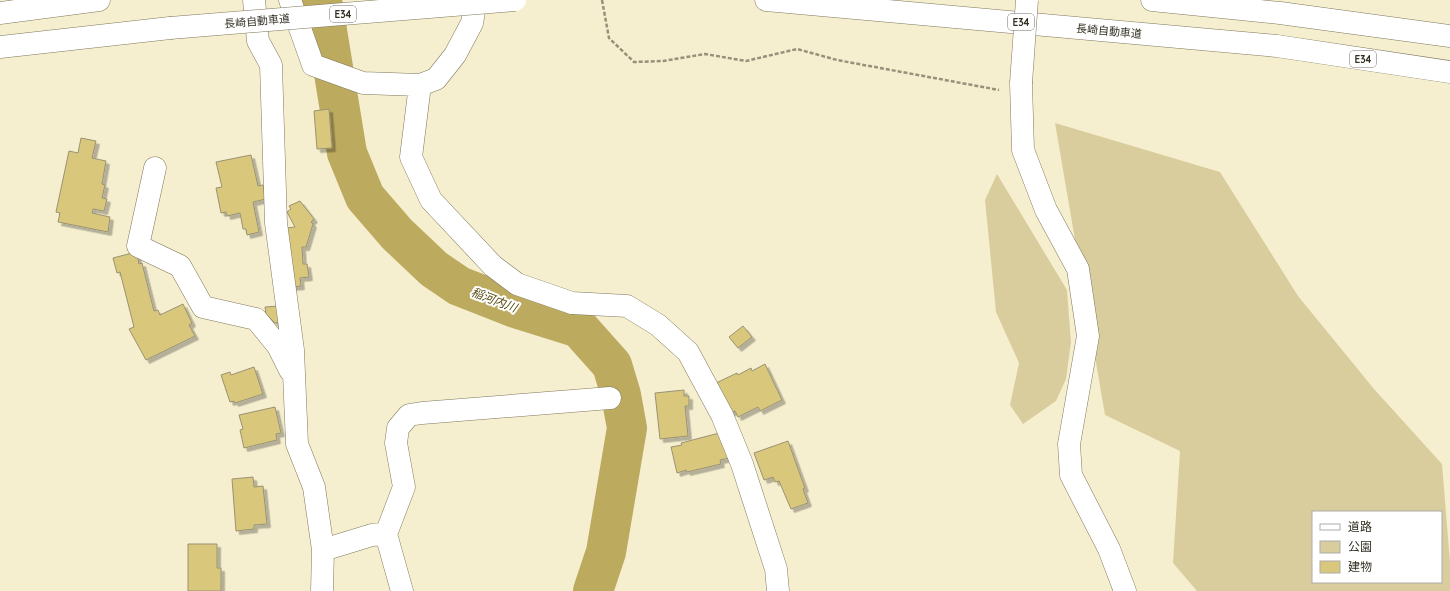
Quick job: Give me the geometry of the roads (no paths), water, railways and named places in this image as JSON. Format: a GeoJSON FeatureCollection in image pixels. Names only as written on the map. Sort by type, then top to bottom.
{"type":"FeatureCollection","features":[{"type":"Feature","properties":{"kind":"main road"},"geometry":{"type":"LineString","coordinates":[[0,13],[99,0]]}},
{"type":"Feature","properties":{"kind":"main road"},"geometry":{"type":"LineString","coordinates":[[254,0],[258,41],[271,65],[276,223],[293,350],[296,444],[314,487],[323,550],[322,591]]}},
{"type":"Feature","properties":{"kind":"main road"},"geometry":{"type":"LineString","coordinates":[[290,0],[313,65],[363,83],[420,85],[436,79],[454,55],[472,23],[476,0]]}},
{"type":"Feature","properties":{"kind":"main road","name":"長崎自動車道"},"geometry":{"type":"LineString","coordinates":[[0,48],[170,28],[515,0]]}},
{"type":"Feature","properties":{"kind":"main road","name":"長崎自動車道"},"geometry":{"type":"LineString","coordinates":[[766,0],[1276,46],[1450,72]]}},
{"type":"Feature","properties":{"kind":"main road"},"geometry":{"type":"LineString","coordinates":[[1027,0],[1021,88],[1023,150],[1046,210],[1078,270],[1088,336],[1069,444],[1071,475],[1109,549],[1125,591]]}},
{"type":"Feature","properties":{"kind":"main road"},"geometry":{"type":"LineString","coordinates":[[1152,0],[1280,13],[1450,36]]}},
{"type":"Feature","properties":{"kind":"main road"},"geometry":{"type":"LineString","coordinates":[[420,85],[411,157],[431,200],[493,266],[517,284],[572,302],[627,306],[658,324],[688,352],[722,415],[742,464],[776,569],[778,591]]}},
{"type":"Feature","properties":{"kind":"main road"},"geometry":{"type":"LineString","coordinates":[[155,168],[138,246],[180,266],[203,307],[256,319],[278,346],[294,380]]}},
{"type":"Feature","properties":{"kind":"main road"},"geometry":{"type":"LineString","coordinates":[[402,591],[386,534],[404,487],[396,443],[398,428],[409,415],[430,412],[610,398]]}},
{"type":"Feature","properties":{"kind":"main road"},"geometry":{"type":"LineString","coordinates":[[323,550],[372,535],[386,534]]}},
{"type":"Feature","properties":{"kind":"waterway","name":"稲河内川"},"geometry":{"type":"LineString","coordinates":[[322,0],[347,153],[365,197],[397,234],[434,269],[459,286],[515,308],[579,328],[612,365],[621,395],[627,428],[606,552],[593,591]]}}]}
